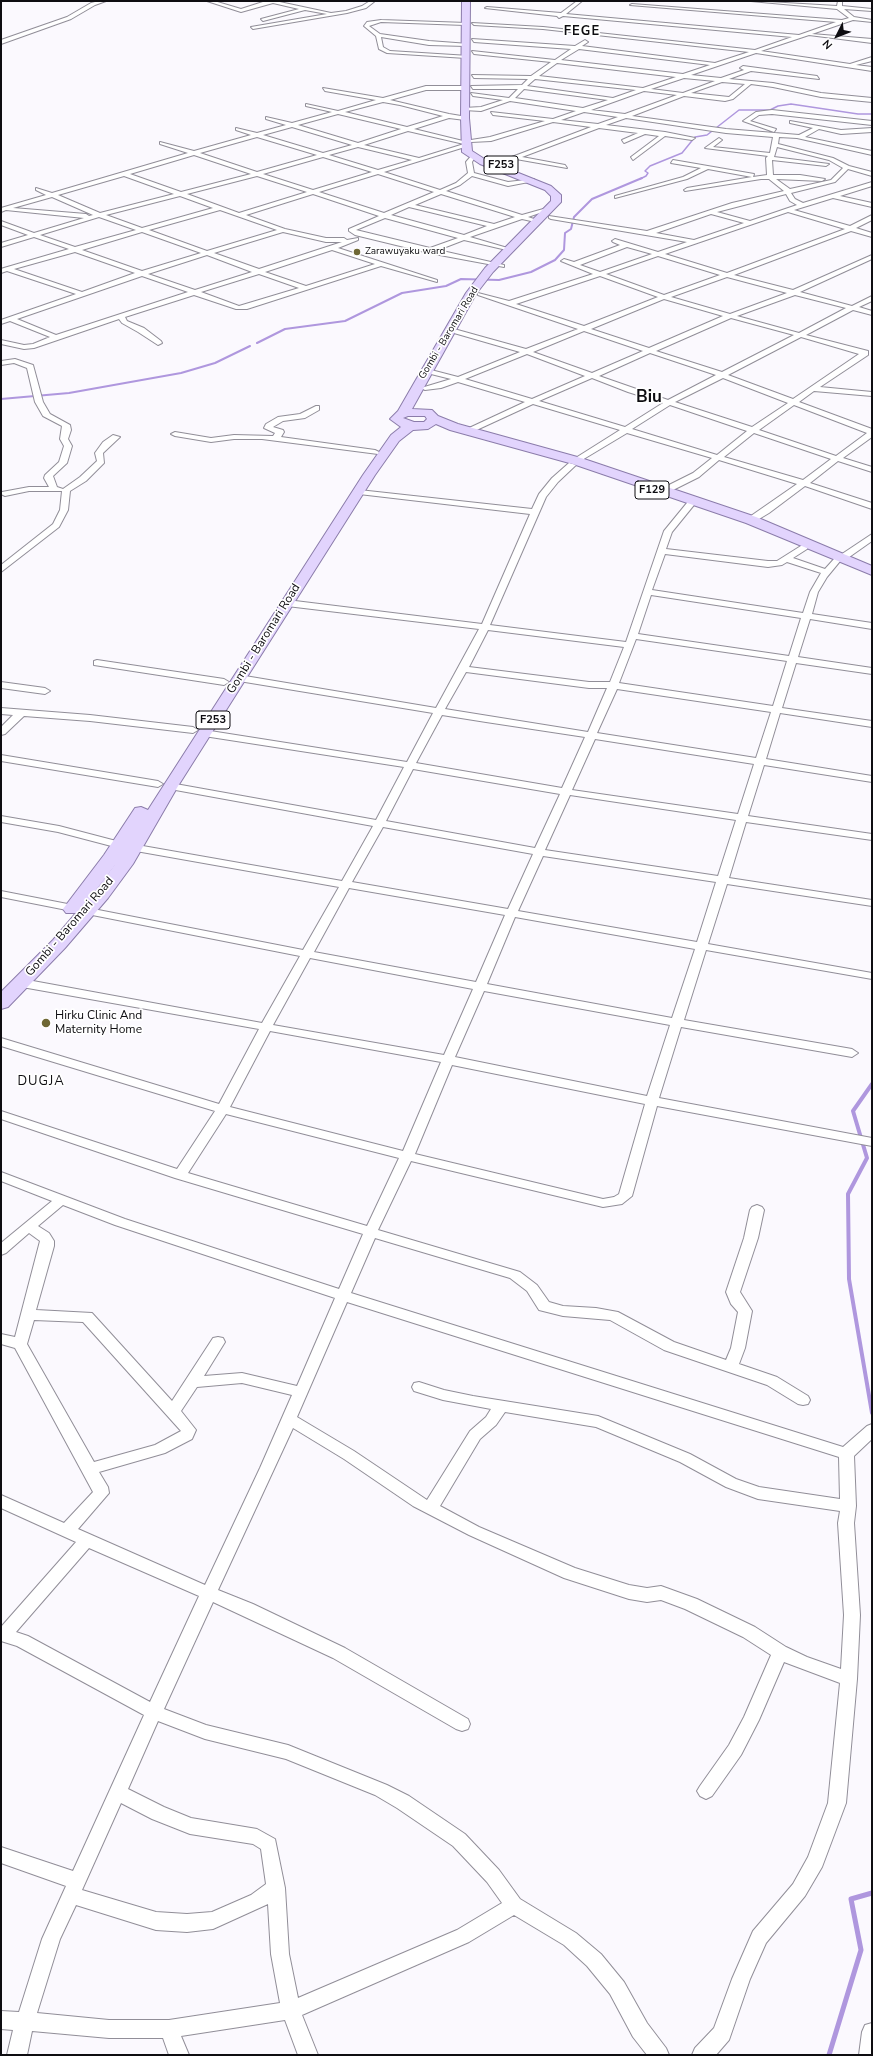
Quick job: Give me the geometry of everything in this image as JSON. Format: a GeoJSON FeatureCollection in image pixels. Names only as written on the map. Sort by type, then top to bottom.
{"type":"FeatureCollection","features":[{"type":"Feature","properties":{"kind":"main road","name":"F253"},"geometry":{"type":"LineString","coordinates":[[466,1],[470,24]]}},
{"type":"Feature","properties":{"kind":"main road","name":"F253"},"geometry":{"type":"LineString","coordinates":[[471,89],[470,24],[472,1]]}},
{"type":"Feature","properties":{"kind":"main road","name":"F253"},"geometry":{"type":"LineString","coordinates":[[470,54],[474,76],[468,112],[467,152],[472,157],[532,180],[548,188],[556,195],[556,202],[552,212]]}},
{"type":"Feature","properties":{"kind":"main road","name":"Gombi - Baromari Road"},"geometry":{"type":"LineString","coordinates":[[468,143],[479,155],[498,164],[542,180],[563,192],[566,199],[498,265]]}},
{"type":"Feature","properties":{"kind":"main road","name":"Gombi - Baromari Road"},"geometry":{"type":"LineString","coordinates":[[199,731],[224,682],[290,593],[394,438],[416,420],[448,332],[509,250],[538,222],[552,212]]}},
{"type":"Feature","properties":{"kind":"main road","name":"Gombi - Baromari Road"},"geometry":{"type":"LineString","coordinates":[[1,987],[80,909],[102,894],[127,846],[199,731],[239,678],[374,452],[416,420],[425,388],[480,294],[488,277]]}},
{"type":"Feature","properties":{"kind":"main road","name":"F129"},"geometry":{"type":"LineString","coordinates":[[416,420],[470,431],[666,490],[804,547],[872,571]]}},
{"type":"Feature","properties":{"kind":"main road","name":"F129"},"geometry":{"type":"LineString","coordinates":[[416,420],[575,463],[751,520],[839,560],[872,577]]}},
{"type":"Feature","properties":{"kind":"main road","name":"Gombi - Baromari Road"},"geometry":{"type":"LineString","coordinates":[[1,1003],[59,944],[80,909]]}},
{"type":"Feature","properties":{"kind":"street"},"geometry":{"type":"LineString","coordinates":[[1,42],[62,21],[80,13],[93,4],[104,1]]}},
{"type":"Feature","properties":{"kind":"street"},"geometry":{"type":"LineString","coordinates":[[209,1],[241,10]]}},
{"type":"Feature","properties":{"kind":"street"},"geometry":{"type":"LineString","coordinates":[[253,28],[347,12],[364,7],[373,1]]}},
{"type":"Feature","properties":{"kind":"street"},"geometry":{"type":"LineString","coordinates":[[555,20],[580,1]]}},
{"type":"Feature","properties":{"kind":"street"},"geometry":{"type":"LineString","coordinates":[[627,9],[638,1]]}},
{"type":"Feature","properties":{"kind":"street"},"geometry":{"type":"LineString","coordinates":[[753,1],[872,10]]}},
{"type":"Feature","properties":{"kind":"street"},"geometry":{"type":"LineString","coordinates":[[840,1],[840,8]]}},
{"type":"Feature","properties":{"kind":"street"},"geometry":{"type":"LineString","coordinates":[[230,14],[270,2],[300,6],[334,14]]}},
{"type":"Feature","properties":{"kind":"street"},"geometry":{"type":"LineString","coordinates":[[300,6],[308,2]]}},
{"type":"Feature","properties":{"kind":"street"},"geometry":{"type":"LineString","coordinates":[[632,5],[844,22]]}},
{"type":"Feature","properties":{"kind":"street"},"geometry":{"type":"LineString","coordinates":[[262,20],[308,8]]}},
{"type":"Feature","properties":{"kind":"street"},"geometry":{"type":"LineString","coordinates":[[487,8],[561,16],[872,41]]}},
{"type":"Feature","properties":{"kind":"street"},"geometry":{"type":"LineString","coordinates":[[840,8],[853,18],[872,21]]}},
{"type":"Feature","properties":{"kind":"street"},"geometry":{"type":"LineString","coordinates":[[347,12],[365,13]]}},
{"type":"Feature","properties":{"kind":"street"},"geometry":{"type":"LineString","coordinates":[[288,13],[317,24]]}},
{"type":"Feature","properties":{"kind":"street"},"geometry":{"type":"LineString","coordinates":[[607,25],[622,13]]}},
{"type":"Feature","properties":{"kind":"street"},"geometry":{"type":"LineString","coordinates":[[391,15],[396,16],[401,21]]}},
{"type":"Feature","properties":{"kind":"street"},"geometry":{"type":"LineString","coordinates":[[238,215],[378,173],[468,143],[491,139],[555,120],[853,18]]}},
{"type":"Feature","properties":{"kind":"street"},"geometry":{"type":"LineString","coordinates":[[730,66],[578,48],[470,40],[444,44],[378,35],[366,26],[366,24],[381,21],[401,21],[543,28],[753,51],[872,69]]}},
{"type":"Feature","properties":{"kind":"street"},"geometry":{"type":"LineString","coordinates":[[543,28],[549,24]]}},
{"type":"Feature","properties":{"kind":"street"},"geometry":{"type":"LineString","coordinates":[[1,245],[99,215],[257,174],[358,145],[449,116],[481,109],[511,98],[534,77],[578,48],[601,29]]}},
{"type":"Feature","properties":{"kind":"street"},"geometry":{"type":"LineString","coordinates":[[378,35],[381,48],[389,52],[439,55],[470,54],[555,62],[751,82],[794,88],[821,95],[871,99]]}},
{"type":"Feature","properties":{"kind":"street"},"geometry":{"type":"LineString","coordinates":[[439,55],[444,44]]}},
{"type":"Feature","properties":{"kind":"street"},"geometry":{"type":"LineString","coordinates":[[850,66],[872,59]]}},
{"type":"Feature","properties":{"kind":"street"},"geometry":{"type":"LineString","coordinates":[[830,68],[836,64]]}},
{"type":"Feature","properties":{"kind":"street"},"geometry":{"type":"LineString","coordinates":[[737,67],[819,76],[794,88]]}},
{"type":"Feature","properties":{"kind":"street"},"geometry":{"type":"LineString","coordinates":[[498,164],[598,125],[751,69]]}},
{"type":"Feature","properties":{"kind":"street"},"geometry":{"type":"LineString","coordinates":[[474,76],[534,77],[728,99],[751,82]]}},
{"type":"Feature","properties":{"kind":"street"},"geometry":{"type":"LineString","coordinates":[[2,210],[290,125],[434,87],[471,89],[523,87],[612,100]]}},
{"type":"Feature","properties":{"kind":"street"},"geometry":{"type":"LineString","coordinates":[[324,89],[384,99],[449,116]]}},
{"type":"Feature","properties":{"kind":"street"},"geometry":{"type":"LineString","coordinates":[[471,89],[511,98],[719,130],[820,128],[845,132],[872,130]]}},
{"type":"Feature","properties":{"kind":"street"},"geometry":{"type":"LineString","coordinates":[[308,105],[407,130],[468,143]]}},
{"type":"Feature","properties":{"kind":"street"},"geometry":{"type":"LineString","coordinates":[[872,123],[764,112],[758,113],[746,121],[783,129],[800,137],[872,153]]}},
{"type":"Feature","properties":{"kind":"street"},"geometry":{"type":"LineString","coordinates":[[493,113],[692,138]]}},
{"type":"Feature","properties":{"kind":"street"},"geometry":{"type":"LineString","coordinates":[[770,177],[771,156],[774,145],[783,129],[803,116]]}},
{"type":"Feature","properties":{"kind":"street"},"geometry":{"type":"LineString","coordinates":[[268,118],[358,145],[419,160]]}},
{"type":"Feature","properties":{"kind":"street"},"geometry":{"type":"LineString","coordinates":[[800,137],[820,128]]}},
{"type":"Feature","properties":{"kind":"street"},"geometry":{"type":"LineString","coordinates":[[238,129],[520,218],[538,222]]}},
{"type":"Feature","properties":{"kind":"street"},"geometry":{"type":"LineString","coordinates":[[624,141],[645,132]]}},
{"type":"Feature","properties":{"kind":"street"},"geometry":{"type":"LineString","coordinates":[[633,158],[665,134]]}},
{"type":"Feature","properties":{"kind":"street"},"geometry":{"type":"LineString","coordinates":[[719,140],[708,148],[847,167],[872,174]]}},
{"type":"Feature","properties":{"kind":"street"},"geometry":{"type":"LineString","coordinates":[[162,143],[383,214],[462,238],[509,250]]}},
{"type":"Feature","properties":{"kind":"street"},"geometry":{"type":"LineString","coordinates":[[774,145],[831,159],[847,167]]}},
{"type":"Feature","properties":{"kind":"street"},"geometry":{"type":"LineString","coordinates":[[471,174],[469,162],[472,157]]}},
{"type":"Feature","properties":{"kind":"street"},"geometry":{"type":"LineString","coordinates":[[516,158],[565,167]]}},
{"type":"Feature","properties":{"kind":"street"},"geometry":{"type":"LineString","coordinates":[[673,162],[761,177],[800,177],[833,181]]}},
{"type":"Feature","properties":{"kind":"street"},"geometry":{"type":"LineString","coordinates":[[646,234],[711,212],[787,190],[833,181],[838,178],[847,167]]}},
{"type":"Feature","properties":{"kind":"street"},"geometry":{"type":"LineString","coordinates":[[618,197],[696,174],[706,168]]}},
{"type":"Feature","properties":{"kind":"street"},"geometry":{"type":"LineString","coordinates":[[124,174],[283,230],[326,240],[356,239]]}},
{"type":"Feature","properties":{"kind":"street"},"geometry":{"type":"LineString","coordinates":[[498,265],[365,236],[357,234],[351,230],[383,214],[441,192],[471,174],[508,184],[532,180]]}},
{"type":"Feature","properties":{"kind":"street"},"geometry":{"type":"LineString","coordinates":[[687,190],[761,177]]}},
{"type":"Feature","properties":{"kind":"street"},"geometry":{"type":"LineString","coordinates":[[770,177],[787,190],[792,200],[802,205]]}},
{"type":"Feature","properties":{"kind":"street"},"geometry":{"type":"LineString","coordinates":[[508,304],[802,205],[872,184]]}},
{"type":"Feature","properties":{"kind":"street"},"geometry":{"type":"LineString","coordinates":[[38,189],[51,196],[99,215],[305,288]]}},
{"type":"Feature","properties":{"kind":"street"},"geometry":{"type":"LineString","coordinates":[[831,196],[872,205]]}},
{"type":"Feature","properties":{"kind":"street"},"geometry":{"type":"LineString","coordinates":[[408,205],[494,226]]}},
{"type":"Feature","properties":{"kind":"street"},"geometry":{"type":"LineString","coordinates":[[3,269],[76,250],[219,208]]}},
{"type":"Feature","properties":{"kind":"street"},"geometry":{"type":"LineString","coordinates":[[2,210],[92,217]]}},
{"type":"Feature","properties":{"kind":"street"},"geometry":{"type":"LineString","coordinates":[[789,210],[872,235]]}},
{"type":"Feature","properties":{"kind":"street"},"geometry":{"type":"LineString","coordinates":[[429,251],[494,226],[520,218],[552,212],[646,234],[695,242]]}},
{"type":"Feature","properties":{"kind":"street"},"geometry":{"type":"LineString","coordinates":[[711,212],[752,222]]}},
{"type":"Feature","properties":{"kind":"street"},"geometry":{"type":"LineString","coordinates":[[425,388],[436,388],[664,296],[728,275],[850,228],[872,217]]}},
{"type":"Feature","properties":{"kind":"street"},"geometry":{"type":"LineString","coordinates":[[1,223],[140,274],[242,308],[381,264]]}},
{"type":"Feature","properties":{"kind":"street"},"geometry":{"type":"LineString","coordinates":[[1,322],[140,274],[283,230]]}},
{"type":"Feature","properties":{"kind":"street"},"geometry":{"type":"LineString","coordinates":[[1,342],[30,347],[56,337],[260,272],[365,236]]}},
{"type":"Feature","properties":{"kind":"street"},"geometry":{"type":"LineString","coordinates":[[615,241],[728,275],[872,313]]}},
{"type":"Feature","properties":{"kind":"street"},"geometry":{"type":"LineString","coordinates":[[573,265],[625,245]]}},
{"type":"Feature","properties":{"kind":"street"},"geometry":{"type":"LineString","coordinates":[[332,248],[435,281]]}},
{"type":"Feature","properties":{"kind":"street"},"geometry":{"type":"LineString","coordinates":[[470,431],[730,316],[793,293],[872,258]]}},
{"type":"Feature","properties":{"kind":"street"},"geometry":{"type":"LineString","coordinates":[[564,261],[664,296],[730,316],[869,354]]}},
{"type":"Feature","properties":{"kind":"street"},"geometry":{"type":"LineString","coordinates":[[3,269],[83,294]]}},
{"type":"Feature","properties":{"kind":"street"},"geometry":{"type":"LineString","coordinates":[[480,294],[722,375],[793,404],[872,432]]}},
{"type":"Feature","properties":{"kind":"street"},"geometry":{"type":"LineString","coordinates":[[180,1175],[223,1109],[266,1027],[378,825],[409,764],[463,669],[485,627],[514,563],[534,512],[542,496],[554,480],[575,463],[668,403],[872,298]]}},
{"type":"Feature","properties":{"kind":"street"},"geometry":{"type":"LineString","coordinates":[[121,316],[124,322],[141,330],[158,343]]}},
{"type":"Feature","properties":{"kind":"street"},"geometry":{"type":"LineString","coordinates":[[11,319],[56,337]]}},
{"type":"Feature","properties":{"kind":"street"},"geometry":{"type":"LineString","coordinates":[[457,331],[524,352],[668,403],[872,470]]}},
{"type":"Feature","properties":{"kind":"street"},"geometry":{"type":"LineString","coordinates":[[666,490],[696,475],[753,430],[813,389],[869,354],[872,348]]}},
{"type":"Feature","properties":{"kind":"street"},"geometry":{"type":"LineString","coordinates":[[1,363],[16,361],[30,367],[39,402],[46,416],[66,425],[67,430],[64,439],[68,443],[68,446],[63,463],[49,475],[48,478],[54,489]]}},
{"type":"Feature","properties":{"kind":"street"},"geometry":{"type":"LineString","coordinates":[[434,372],[803,483],[872,506]]}},
{"type":"Feature","properties":{"kind":"street"},"geometry":{"type":"LineString","coordinates":[[813,389],[872,394]]}},
{"type":"Feature","properties":{"kind":"street"},"geometry":{"type":"LineString","coordinates":[[275,438],[280,432],[268,428],[270,426],[281,419],[296,418],[316,408]]}},
{"type":"Feature","properties":{"kind":"street"},"geometry":{"type":"LineString","coordinates":[[751,520],[766,511],[872,432]]}},
{"type":"Feature","properties":{"kind":"street"},"geometry":{"type":"LineString","coordinates":[[175,434],[211,440],[248,436],[275,438],[374,452]]}},
{"type":"Feature","properties":{"kind":"street"},"geometry":{"type":"LineString","coordinates":[[5,494],[29,488],[66,490],[79,482],[101,462],[99,453],[106,444],[116,437]]}},
{"type":"Feature","properties":{"kind":"street"},"geometry":{"type":"LineString","coordinates":[[1,569],[12,562],[56,525],[64,510],[66,490]]}},
{"type":"Feature","properties":{"kind":"street"},"geometry":{"type":"LineString","coordinates":[[359,492],[534,512]]}},
{"type":"Feature","properties":{"kind":"street"},"geometry":{"type":"LineString","coordinates":[[17,2055],[25,2021],[51,1940],[208,1594],[268,1468],[370,1233],[407,1156],[511,914],[567,792],[630,641],[663,551],[668,531],[693,502]]}},
{"type":"Feature","properties":{"kind":"street"},"geometry":{"type":"LineString","coordinates":[[1,1042],[223,1109],[407,1156],[603,1203],[618,1201],[625,1196],[652,1101],[703,946],[814,592],[827,572],[839,560],[872,537]]}},
{"type":"Feature","properties":{"kind":"street"},"geometry":{"type":"LineString","coordinates":[[663,551],[768,564],[779,563],[804,547]]}},
{"type":"Feature","properties":{"kind":"street"},"geometry":{"type":"LineString","coordinates":[[787,559],[827,572]]}},
{"type":"Feature","properties":{"kind":"street"},"geometry":{"type":"LineString","coordinates":[[647,592],[807,614],[872,626]]}},
{"type":"Feature","properties":{"kind":"street"},"geometry":{"type":"LineString","coordinates":[[290,593],[485,627],[792,659],[872,671]]}},
{"type":"Feature","properties":{"kind":"street"},"geometry":{"type":"LineString","coordinates":[[97,663],[224,682]]}},
{"type":"Feature","properties":{"kind":"street"},"geometry":{"type":"LineString","coordinates":[[463,669],[590,685],[612,685],[872,724]]}},
{"type":"Feature","properties":{"kind":"street"},"geometry":{"type":"LineString","coordinates":[[239,678],[438,712],[592,734],[872,779]]}},
{"type":"Feature","properties":{"kind":"street"},"geometry":{"type":"LineString","coordinates":[[1,685],[44,691]]}},
{"type":"Feature","properties":{"kind":"street"},"geometry":{"type":"LineString","coordinates":[[1,711],[90,718],[199,731],[409,764],[567,792],[872,837]]}},
{"type":"Feature","properties":{"kind":"street"},"geometry":{"type":"LineString","coordinates":[[1,732],[21,713]]}},
{"type":"Feature","properties":{"kind":"street"},"geometry":{"type":"LineString","coordinates":[[1,758],[539,852],[872,903]]}},
{"type":"Feature","properties":{"kind":"street"},"geometry":{"type":"LineString","coordinates":[[1,819],[58,829],[127,846],[872,976]]}},
{"type":"Feature","properties":{"kind":"street"},"geometry":{"type":"LineString","coordinates":[[1,894],[306,954],[677,1023],[852,1053]]}},
{"type":"Feature","properties":{"kind":"street"},"geometry":{"type":"LineString","coordinates":[[22,983],[449,1060],[652,1101],[872,1142]]}},
{"type":"Feature","properties":{"kind":"street"},"geometry":{"type":"LineString","coordinates":[[1,1116],[180,1175],[370,1233],[515,1275],[532,1288],[544,1306],[563,1311],[600,1313],[613,1316],[669,1346],[730,1368],[772,1381],[803,1400]]}},
{"type":"Feature","properties":{"kind":"street"},"geometry":{"type":"LineString","coordinates":[[1,1176],[120,1222],[344,1295],[846,1454]]}},
{"type":"Feature","properties":{"kind":"street"},"geometry":{"type":"LineString","coordinates":[[1,1250],[62,1199]]}},
{"type":"Feature","properties":{"kind":"street"},"geometry":{"type":"LineString","coordinates":[[730,1368],[738,1348],[745,1311],[736,1300],[733,1292],[751,1238],[757,1210]]}},
{"type":"Feature","properties":{"kind":"street"},"geometry":{"type":"LineString","coordinates":[[28,1227],[44,1236],[47,1241],[20,1344],[100,1487],[101,1493],[67,1531]]}},
{"type":"Feature","properties":{"kind":"street"},"geometry":{"type":"LineString","coordinates":[[28,1315],[87,1318],[189,1430],[187,1435],[155,1450],[90,1469]]}},
{"type":"Feature","properties":{"kind":"street"},"geometry":{"type":"LineString","coordinates":[[1,1340],[20,1344]]}},
{"type":"Feature","properties":{"kind":"street"},"geometry":{"type":"LineString","coordinates":[[173,1411],[218,1342]]}},
{"type":"Feature","properties":{"kind":"street"},"geometry":{"type":"LineString","coordinates":[[193,1382],[242,1378],[301,1392]]}},
{"type":"Feature","properties":{"kind":"street"},"geometry":{"type":"LineString","coordinates":[[419,1387],[443,1395],[598,1422],[685,1458],[731,1483],[758,1493],[848,1506]]}},
{"type":"Feature","properties":{"kind":"street"},"geometry":{"type":"LineString","coordinates":[[430,1509],[466,1448],[476,1435],[491,1421],[501,1406]]}},
{"type":"Feature","properties":{"kind":"street"},"geometry":{"type":"LineString","coordinates":[[289,1419],[349,1455],[430,1509],[474,1531],[570,1573],[628,1592],[647,1595],[661,1593],[691,1604],[749,1632],[780,1652],[801,1662],[849,1679]]}},
{"type":"Feature","properties":{"kind":"street"},"geometry":{"type":"LineString","coordinates":[[702,2055],[715,2043],[722,2033],[741,1978],[759,1937],[799,1890],[816,1861],[837,1803],[849,1679],[852,1615],[846,1523],[848,1506],[846,1454],[872,1430]]}},
{"type":"Feature","properties":{"kind":"street"},"geometry":{"type":"LineString","coordinates":[[1,1501],[208,1594],[247,1609],[340,1653],[462,1724]]}},
{"type":"Feature","properties":{"kind":"street"},"geometry":{"type":"LineString","coordinates":[[87,1540],[2,1634],[22,1641],[155,1713],[205,1732],[288,1752],[381,1790],[403,1802],[459,1840],[494,1876],[514,1905],[570,1939],[594,1960],[617,1988],[640,2030],[659,2055]]}},
{"type":"Feature","properties":{"kind":"street"},"geometry":{"type":"LineString","coordinates":[[706,1791],[735,1750],[751,1720],[780,1652]]}},
{"type":"Feature","properties":{"kind":"street"},"geometry":{"type":"LineString","coordinates":[[117,1792],[158,1813],[190,1826],[257,1837],[269,1845],[276,1888],[280,1954],[291,2010],[308,2055]]}},
{"type":"Feature","properties":{"kind":"street"},"geometry":{"type":"LineString","coordinates":[[1,1855],[75,1888],[116,1910],[156,1921],[187,1923],[214,1920],[257,1901],[276,1888]]}},
{"type":"Feature","properties":{"kind":"street"},"geometry":{"type":"LineString","coordinates":[[1,2020],[109,2029],[169,2028],[291,2010],[463,1936],[514,1905]]}},
{"type":"Feature","properties":{"kind":"street"},"geometry":{"type":"LineString","coordinates":[[169,2028],[179,2055]]}},
{"type":"Feature","properties":{"kind":"street"},"geometry":{"type":"LineString","coordinates":[[869,2055],[872,2032]]}},
{"type":"Feature","properties":{"kind":"waterway"},"geometry":{"type":"LineString","coordinates":[[642,178],[646,176],[648,173],[645,171],[650,166],[682,153],[695,137],[707,135],[739,110],[770,110],[778,106],[791,104],[858,114],[872,114]]}},
{"type":"Feature","properties":{"kind":"waterway"},"geometry":{"type":"LineString","coordinates":[[257,343],[285,329],[345,321],[402,293],[446,286],[461,279],[499,280],[531,272],[555,260],[564,250],[565,233],[571,229],[574,217],[592,199],[642,178]]}},
{"type":"Feature","properties":{"kind":"waterway"},"geometry":{"type":"LineString","coordinates":[[1,399],[69,393],[181,373],[215,363],[250,346]]}},
{"type":"Feature","properties":{"kind":"waterway"},"geometry":{"type":"LineString","coordinates":[[872,1084],[853,1111],[867,1158],[848,1194],[849,1279],[872,1413]]}},
{"type":"Feature","properties":{"kind":"waterway"},"geometry":{"type":"LineString","coordinates":[[829,2055],[861,1950],[851,1899],[872,1893]]}},
{"type":"Feature","properties":{"kind":"place","name":"Zarawuyaku ward"},"geometry":{"type":"Point","coordinates":[357,252]}},
{"type":"Feature","properties":{"kind":"place","name":"Hirku Clinic And Maternity Home"},"geometry":{"type":"Point","coordinates":[46,1023]}},
{"type":"Feature","properties":{"kind":"district","name":"FEGE"},"geometry":{"type":"Point","coordinates":[582,32]}},
{"type":"Feature","properties":{"kind":"district","name":"Biu"},"geometry":{"type":"Point","coordinates":[649,398]}},
{"type":"Feature","properties":{"kind":"district","name":"DUGJA"},"geometry":{"type":"Point","coordinates":[41,1082]}}]}
